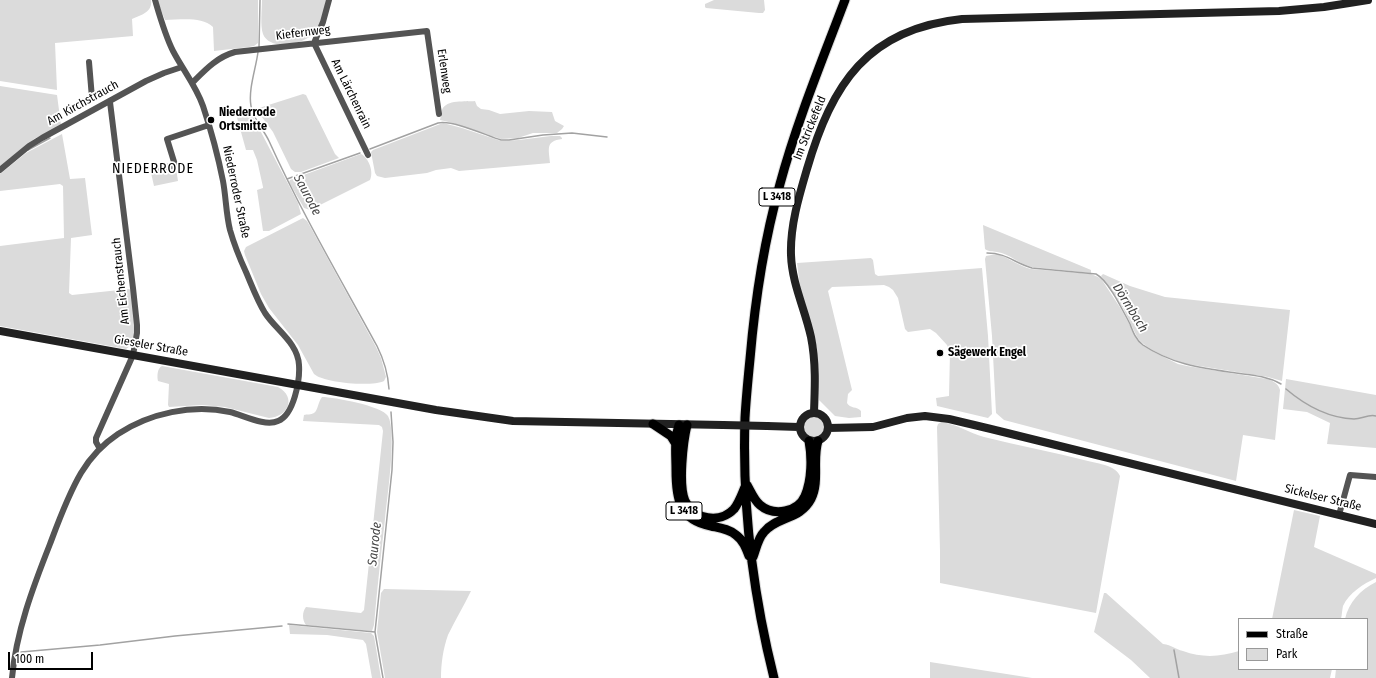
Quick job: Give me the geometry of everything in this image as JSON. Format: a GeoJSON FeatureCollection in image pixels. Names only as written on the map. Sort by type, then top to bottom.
{"type":"FeatureCollection","features":[{"type":"Feature","properties":{"kind":"main road","name":"L 3418"},"geometry":{"type":"LineString","coordinates":[[774,678],[761,619],[752,560],[746,484],[745,418],[752,330],[759,281],[779,186],[791,146],[816,75],[845,0]]}},
{"type":"Feature","properties":{"kind":"main road","name":"Im Strickefeld"},"geometry":{"type":"LineString","coordinates":[[814,412],[813,349],[808,326],[796,288],[792,266],[791,246],[794,218],[810,159],[830,106],[849,76],[864,60],[881,46],[916,28],[962,19],[1279,11],[1324,7],[1368,0]]}},
{"type":"Feature","properties":{"kind":"main road","name":"Gieseler Straße"},"geometry":{"type":"LineString","coordinates":[[0,331],[498,420],[529,422],[799,427]]}},
{"type":"Feature","properties":{"kind":"main road"},"geometry":{"type":"LineString","coordinates":[[814,412],[822,415],[826,419],[828,428],[825,436],[813,441],[802,435],[799,427],[802,418],[809,413],[814,412]]}},
{"type":"Feature","properties":{"kind":"main road","name":"Sickelser Straße"},"geometry":{"type":"LineString","coordinates":[[828,428],[873,427],[916,416],[936,416],[1376,524]]}},
{"type":"Feature","properties":{"kind":"main road"},"geometry":{"type":"LineString","coordinates":[[653,424],[671,436],[676,444]]}},
{"type":"Feature","properties":{"kind":"main road","name":"L 3418"},"geometry":{"type":"LineString","coordinates":[[683,425],[682,488],[685,501],[694,512],[706,518],[715,518],[728,514],[736,506],[746,484]]}},
{"type":"Feature","properties":{"kind":"main road","name":"L 3418"},"geometry":{"type":"LineString","coordinates":[[683,425],[676,436],[676,493],[680,505],[693,520],[729,530],[735,534],[741,539],[752,560]]}},
{"type":"Feature","properties":{"kind":"main road","name":"L 3418"},"geometry":{"type":"LineString","coordinates":[[752,560],[758,541],[764,531],[772,525],[799,513],[811,499],[816,480],[816,450],[813,441]]}},
{"type":"Feature","properties":{"kind":"main road"},"geometry":{"type":"LineString","coordinates":[[746,484],[755,499],[765,509],[779,512],[788,511],[794,508],[804,497],[809,483],[813,441]]}},
{"type":"Feature","properties":{"kind":"street","name":"Niederroder Straße"},"geometry":{"type":"LineString","coordinates":[[100,449],[124,430],[147,418],[165,413],[199,409],[216,410],[230,412],[263,422],[278,422],[291,409],[299,372],[298,356],[289,341],[268,317],[244,268],[230,230],[223,181],[209,125],[198,91],[182,67],[172,48],[155,0]]}},
{"type":"Feature","properties":{"kind":"street"},"geometry":{"type":"LineString","coordinates":[[314,43],[327,12],[329,0]]}},
{"type":"Feature","properties":{"kind":"street","name":"Kiefernweg"},"geometry":{"type":"LineString","coordinates":[[193,82],[211,64],[223,56],[235,52],[427,31]]}},
{"type":"Feature","properties":{"kind":"street","name":"Erlenweg"},"geometry":{"type":"LineString","coordinates":[[427,31],[439,114]]}},
{"type":"Feature","properties":{"kind":"street","name":"Am Lärchenrain"},"geometry":{"type":"LineString","coordinates":[[314,43],[368,155]]}},
{"type":"Feature","properties":{"kind":"street","name":"Am Kirchstrauch"},"geometry":{"type":"LineString","coordinates":[[89,62],[92,98]]}},
{"type":"Feature","properties":{"kind":"street","name":"Am Kirchstrauch"},"geometry":{"type":"LineString","coordinates":[[0,170],[42,138],[146,81],[182,67]]}},
{"type":"Feature","properties":{"kind":"street","name":"Am Eichenstrauch"},"geometry":{"type":"LineString","coordinates":[[100,449],[96,442],[96,438],[133,355],[138,324],[110,102]]}},
{"type":"Feature","properties":{"kind":"street"},"geometry":{"type":"LineString","coordinates":[[159,169],[175,165],[167,139],[209,125]]}},
{"type":"Feature","properties":{"kind":"street"},"geometry":{"type":"LineString","coordinates":[[12,678],[18,639],[40,568],[70,494],[81,473],[100,449]]}},
{"type":"Feature","properties":{"kind":"street"},"geometry":{"type":"LineString","coordinates":[[1339,515],[1350,475],[1376,477]]}},
{"type":"Feature","properties":{"kind":"green space"},"geometry":{"type":"Polygon","coordinates":[[[0,0],[151,0],[151,4],[146,12],[132,19],[133,36],[55,43],[57,90],[0,81],[0,0]]]}},
{"type":"Feature","properties":{"kind":"green space"},"geometry":{"type":"Polygon","coordinates":[[[157,0],[258,0],[258,43],[249,47],[214,51],[213,27],[203,21],[184,19],[165,20],[157,0]]]}},
{"type":"Feature","properties":{"kind":"green space"},"geometry":{"type":"Polygon","coordinates":[[[262,0],[326,0],[321,21],[315,32],[304,40],[296,43],[280,44],[267,40],[263,34],[261,22],[262,0]]]}},
{"type":"Feature","properties":{"kind":"green space"},"geometry":{"type":"Polygon","coordinates":[[[714,0],[764,0],[765,10],[763,13],[759,13],[705,7],[705,4],[714,0]]]}},
{"type":"Feature","properties":{"kind":"green space"},"geometry":{"type":"Polygon","coordinates":[[[0,86],[57,95],[61,125],[34,139],[0,166],[0,86]]]}},
{"type":"Feature","properties":{"kind":"green space"},"geometry":{"type":"Polygon","coordinates":[[[303,94],[306,95],[335,154],[339,158],[301,172],[295,172],[291,169],[273,132],[256,109],[303,94]]]}},
{"type":"Feature","properties":{"kind":"green space"},"geometry":{"type":"Polygon","coordinates":[[[475,101],[477,106],[481,109],[500,114],[529,111],[552,112],[555,121],[564,126],[557,133],[533,133],[518,138],[501,139],[440,120],[444,106],[457,102],[475,101]]]}},
{"type":"Feature","properties":{"kind":"green space"},"geometry":{"type":"Polygon","coordinates":[[[250,111],[298,203],[301,214],[269,231],[263,231],[257,190],[263,187],[257,160],[253,150],[246,150],[236,114],[250,111]]]}},
{"type":"Feature","properties":{"kind":"green space"},"geometry":{"type":"Polygon","coordinates":[[[443,123],[501,141],[551,136],[560,136],[562,139],[553,142],[549,146],[550,163],[459,171],[451,168],[427,173],[385,178],[377,176],[375,173],[371,152],[373,150],[443,123]]]}},
{"type":"Feature","properties":{"kind":"green space"},"geometry":{"type":"Polygon","coordinates":[[[62,134],[70,179],[85,178],[92,235],[71,238],[69,293],[72,295],[131,290],[135,325],[133,344],[126,349],[0,326],[0,246],[64,238],[63,186],[60,184],[0,191],[0,174],[26,153],[62,134]]]}},
{"type":"Feature","properties":{"kind":"green space"},"geometry":{"type":"Polygon","coordinates":[[[361,154],[370,166],[370,180],[310,210],[304,208],[289,182],[290,180],[361,154]]]}},
{"type":"Feature","properties":{"kind":"green space"},"geometry":{"type":"Polygon","coordinates":[[[176,168],[178,181],[154,186],[151,173],[176,168]]]}},
{"type":"Feature","properties":{"kind":"green space"},"geometry":{"type":"Polygon","coordinates":[[[303,218],[307,221],[311,228],[376,347],[381,358],[386,377],[384,381],[369,384],[337,382],[327,380],[314,374],[298,345],[269,308],[261,294],[245,255],[244,251],[246,247],[303,218]]]}},
{"type":"Feature","properties":{"kind":"green space"},"geometry":{"type":"Polygon","coordinates":[[[983,225],[1091,270],[1091,273],[1032,267],[1002,253],[988,251],[985,249],[983,225]]]}},
{"type":"Feature","properties":{"kind":"green space"},"geometry":{"type":"Polygon","coordinates":[[[997,254],[1031,269],[1091,274],[1098,277],[1102,280],[1121,309],[1139,342],[1154,352],[1178,364],[1267,379],[1275,383],[1280,390],[1275,440],[1243,435],[1236,481],[1004,420],[996,413],[992,336],[985,259],[986,256],[997,254]]]}},
{"type":"Feature","properties":{"kind":"green space"},"geometry":{"type":"Polygon","coordinates":[[[871,258],[873,260],[875,274],[878,276],[982,268],[988,336],[992,414],[988,418],[937,406],[936,398],[949,396],[950,352],[947,345],[930,329],[908,332],[905,329],[898,298],[893,290],[884,285],[832,287],[828,291],[852,390],[848,394],[847,403],[848,405],[858,408],[861,411],[861,417],[849,418],[835,416],[819,400],[817,348],[800,287],[797,263],[871,258]]]}},
{"type":"Feature","properties":{"kind":"green space"},"geometry":{"type":"Polygon","coordinates":[[[1103,274],[1130,286],[1165,297],[1290,310],[1282,381],[1268,377],[1187,364],[1167,357],[1146,346],[1137,337],[1123,308],[1101,276],[1103,274]]]}},
{"type":"Feature","properties":{"kind":"green space"},"geometry":{"type":"Polygon","coordinates":[[[162,366],[278,387],[284,391],[287,396],[289,401],[288,406],[281,414],[276,417],[269,418],[225,407],[202,405],[169,407],[169,384],[158,381],[158,371],[162,366]]]}},
{"type":"Feature","properties":{"kind":"green space"},"geometry":{"type":"Polygon","coordinates":[[[1286,379],[1376,395],[1376,448],[1327,444],[1330,423],[1307,412],[1283,409],[1286,379]]]}},
{"type":"Feature","properties":{"kind":"green space"},"geometry":{"type":"Polygon","coordinates":[[[322,397],[347,400],[377,409],[384,412],[388,416],[391,424],[391,466],[374,625],[372,631],[306,625],[303,618],[306,607],[361,613],[364,610],[383,431],[382,427],[379,425],[303,421],[304,415],[315,412],[322,397]]]}},
{"type":"Feature","properties":{"kind":"green space"},"geometry":{"type":"Polygon","coordinates":[[[814,416],[822,419],[825,427],[822,435],[814,438],[806,435],[803,427],[806,419],[814,416]]]}},
{"type":"Feature","properties":{"kind":"green space"},"geometry":{"type":"Polygon","coordinates":[[[941,422],[984,437],[1102,464],[1111,467],[1118,472],[1120,476],[1096,613],[940,583],[937,427],[941,422]]]}},
{"type":"Feature","properties":{"kind":"green space"},"geometry":{"type":"Polygon","coordinates":[[[1294,510],[1320,516],[1314,547],[1376,574],[1376,578],[1361,586],[1349,597],[1343,606],[1341,618],[1272,618],[1294,510]]]}},
{"type":"Feature","properties":{"kind":"green space"},"geometry":{"type":"Polygon","coordinates":[[[1376,582],[1376,678],[1335,678],[1336,670],[1368,670],[1368,618],[1345,618],[1352,602],[1365,589],[1376,582]]]}},
{"type":"Feature","properties":{"kind":"green space"},"geometry":{"type":"Polygon","coordinates":[[[384,589],[471,591],[448,635],[441,667],[441,678],[385,678],[377,632],[381,593],[384,589]]]}},
{"type":"Feature","properties":{"kind":"green space"},"geometry":{"type":"Polygon","coordinates":[[[1104,593],[1106,593],[1163,644],[1204,656],[1225,655],[1238,651],[1238,670],[1332,670],[1330,678],[1150,678],[1131,660],[1094,632],[1104,593]]]}},
{"type":"Feature","properties":{"kind":"green space"},"geometry":{"type":"Polygon","coordinates":[[[289,625],[371,633],[374,636],[381,678],[372,678],[366,644],[363,640],[327,635],[290,634],[289,625]]]}},
{"type":"Feature","properties":{"kind":"green space"},"geometry":{"type":"Polygon","coordinates":[[[930,662],[1032,678],[930,678],[930,662]]]}},
{"type":"Feature","properties":{"kind":"waterway","name":"Saurode"},"geometry":{"type":"LineString","coordinates":[[259,48],[260,0]]}},
{"type":"Feature","properties":{"kind":"waterway","name":"Saurode"},"geometry":{"type":"LineString","coordinates":[[258,52],[250,100],[252,111],[267,137],[307,219],[382,356],[388,378],[389,389]]}},
{"type":"Feature","properties":{"kind":"waterway"},"geometry":{"type":"LineString","coordinates":[[370,149],[438,123],[470,128],[501,140],[572,133],[607,137]]}},
{"type":"Feature","properties":{"kind":"waterway"},"geometry":{"type":"LineString","coordinates":[[28,150],[50,138]]}},
{"type":"Feature","properties":{"kind":"waterway"},"geometry":{"type":"LineString","coordinates":[[287,179],[360,153]]}},
{"type":"Feature","properties":{"kind":"waterway","name":"Dörmbach"},"geometry":{"type":"LineString","coordinates":[[987,253],[1005,256],[1032,268],[1096,274],[1111,289],[1138,341],[1154,352],[1188,365],[1259,376],[1281,384]]}},
{"type":"Feature","properties":{"kind":"waterway","name":"Dörmbach"},"geometry":{"type":"LineString","coordinates":[[1286,389],[1301,401],[1326,414],[1354,419],[1376,416]]}},
{"type":"Feature","properties":{"kind":"waterway","name":"Saurode"},"geometry":{"type":"LineString","coordinates":[[383,678],[375,632],[392,470],[393,442],[391,412]]}},
{"type":"Feature","properties":{"kind":"waterway"},"geometry":{"type":"LineString","coordinates":[[288,624],[375,632]]}},
{"type":"Feature","properties":{"kind":"waterway"},"geometry":{"type":"LineString","coordinates":[[21,652],[282,626]]}},
{"type":"Feature","properties":{"kind":"waterway"},"geometry":{"type":"LineString","coordinates":[[1174,650],[1179,678]]}},
{"type":"Feature","properties":{"kind":"place","name":"Niederrode Ortsmitte"},"geometry":{"type":"Point","coordinates":[211,120]}},
{"type":"Feature","properties":{"kind":"place","name":"Sägewerk Engel"},"geometry":{"type":"Point","coordinates":[940,353]}},
{"type":"Feature","properties":{"kind":"district","name":"NIEDERRODE"},"geometry":{"type":"Point","coordinates":[153,169]}}]}
